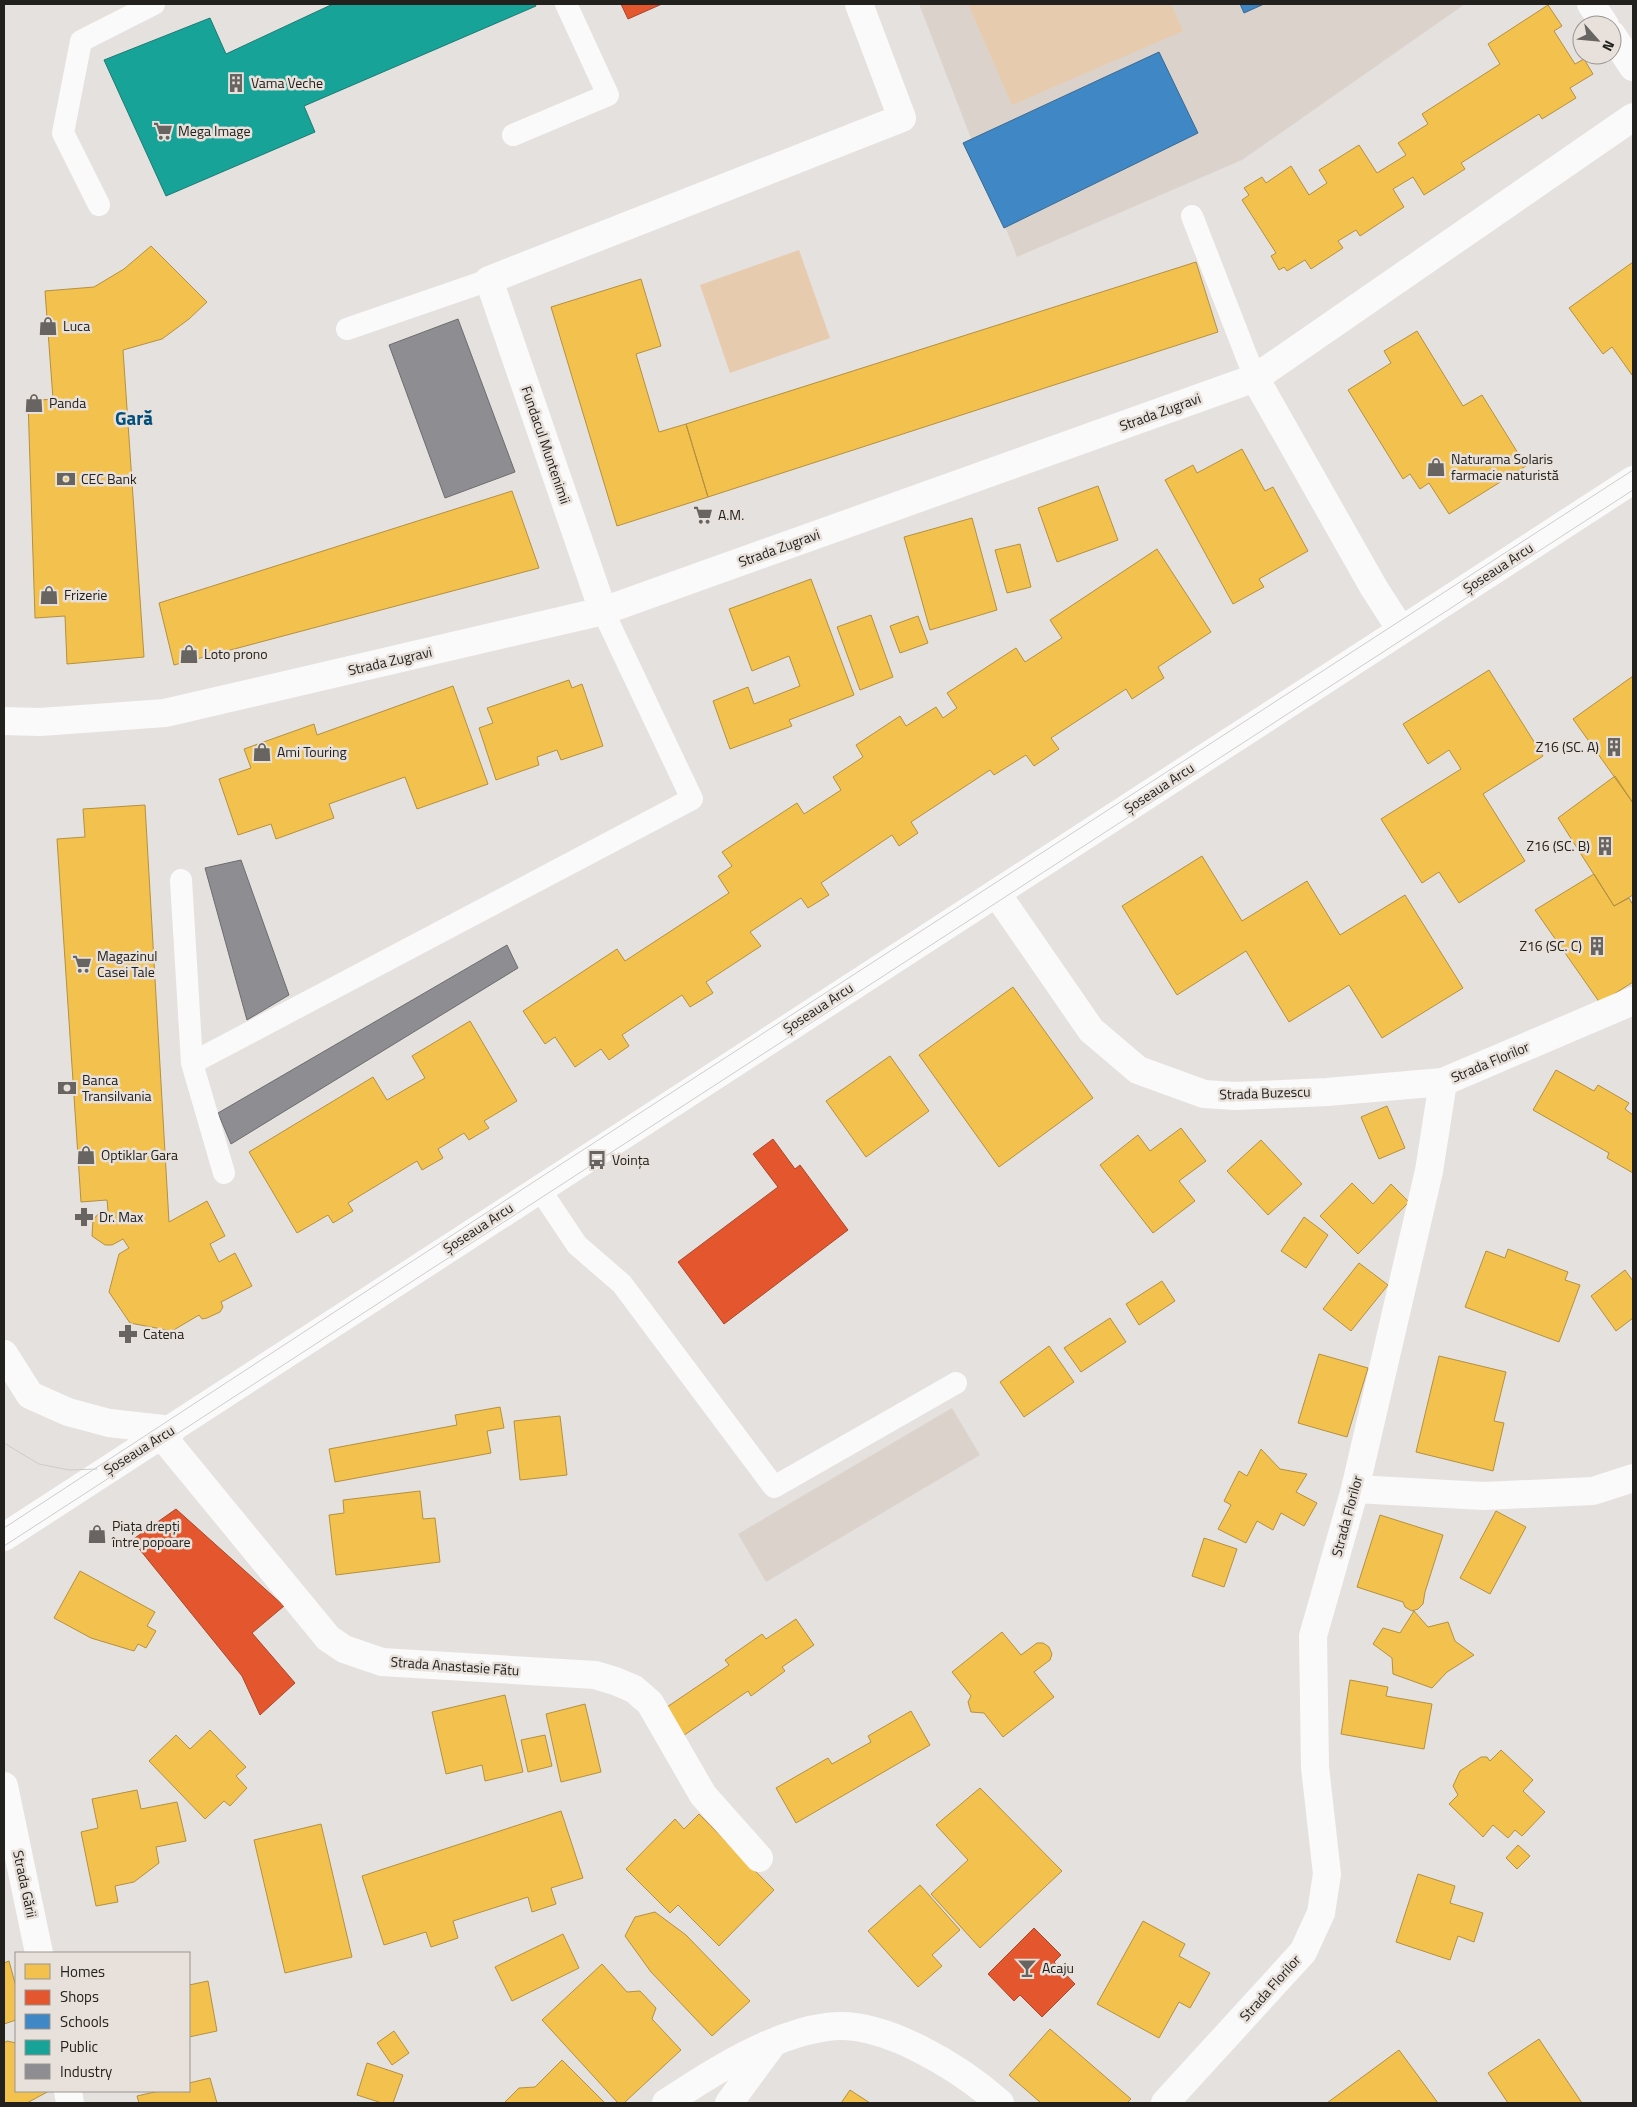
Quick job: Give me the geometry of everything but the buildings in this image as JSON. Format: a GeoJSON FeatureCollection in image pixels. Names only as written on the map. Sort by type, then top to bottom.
{"type":"FeatureCollection","features":[{"type":"Feature","properties":{"kind":"street"},"geometry":{"type":"LineString","coordinates":[[488,280],[902,118],[859,4]]}},
{"type":"Feature","properties":{"kind":"street"},"geometry":{"type":"LineString","coordinates":[[1591,4],[1598,15]]}},
{"type":"Feature","properties":{"kind":"street"},"geometry":{"type":"LineString","coordinates":[[1622,50],[1633,67]]}},
{"type":"Feature","properties":{"kind":"street","name":"Strada Zugravi"},"geometry":{"type":"LineString","coordinates":[[4,721],[40,722],[165,713],[603,611],[1255,378],[1633,117]]}},
{"type":"Feature","properties":{"kind":"street","name":"Fundacul Muntenimii"},"geometry":{"type":"LineString","coordinates":[[488,280],[603,611]]}},
{"type":"Feature","properties":{"kind":"street"},"geometry":{"type":"LineString","coordinates":[[1255,378],[1374,588],[1401,630]]}},
{"type":"Feature","properties":{"kind":"street","name":"Șoseaua Arcu"},"geometry":{"type":"LineString","coordinates":[[4,1537],[167,1433],[539,1188],[1633,480]]}},
{"type":"Feature","properties":{"kind":"street","name":"Strada Buzescu"},"geometry":{"type":"LineString","coordinates":[[996,894],[1091,1030],[1138,1070],[1204,1094],[1235,1096],[1443,1082]]}},
{"type":"Feature","properties":{"kind":"street","name":"Strada Florilor"},"geometry":{"type":"LineString","coordinates":[[1165,2103],[1303,1952],[1321,1913],[1327,1874],[1315,1767],[1313,1636],[1355,1489],[1429,1171],[1443,1082],[1633,1001]]}},
{"type":"Feature","properties":{"kind":"street"},"geometry":{"type":"LineString","coordinates":[[4,1354],[30,1395],[68,1412],[109,1423],[167,1433]]}},
{"type":"Feature","properties":{"kind":"street","name":"Strada Anastasie Fătu"},"geometry":{"type":"LineString","coordinates":[[167,1433],[328,1638],[344,1649],[382,1662],[595,1675],[634,1689],[650,1703],[703,1795],[759,1858]]}},
{"type":"Feature","properties":{"kind":"street"},"geometry":{"type":"LineString","coordinates":[[1355,1489],[1494,1496],[1593,1491],[1633,1478]]}},
{"type":"Feature","properties":{"kind":"street","name":"Strada Gării"},"geometry":{"type":"LineString","coordinates":[[4,1786],[39,1952]]}},
{"type":"Feature","properties":{"kind":"street"},"geometry":{"type":"LineString","coordinates":[[666,2103],[733,2063],[773,2043],[827,2027],[861,2028],[892,2038],[934,2057],[988,2092],[1000,2103]]}},
{"type":"Feature","properties":{"kind":"street"},"geometry":{"type":"LineString","coordinates":[[729,2103],[773,2043]]}},
{"type":"Feature","properties":{"kind":"lane"},"geometry":{"type":"LineString","coordinates":[[99,204],[63,133],[81,41],[154,4]]}},
{"type":"Feature","properties":{"kind":"lane"},"geometry":{"type":"LineString","coordinates":[[514,135],[608,95],[566,4]]}},
{"type":"Feature","properties":{"kind":"lane"},"geometry":{"type":"LineString","coordinates":[[1192,216],[1255,378]]}},
{"type":"Feature","properties":{"kind":"lane"},"geometry":{"type":"LineString","coordinates":[[347,329],[488,280]]}},
{"type":"Feature","properties":{"kind":"lane"},"geometry":{"type":"LineString","coordinates":[[192,1063],[692,799],[603,611]]}},
{"type":"Feature","properties":{"kind":"lane"},"geometry":{"type":"LineString","coordinates":[[180,880],[192,1063],[224,1174]]}},
{"type":"Feature","properties":{"kind":"lane"},"geometry":{"type":"LineString","coordinates":[[539,1188],[577,1245],[622,1284],[774,1487],[956,1383]]}},
{"type":"Feature","properties":{"kind":"shaded area"},"geometry":{"type":"Polygon","coordinates":[[[919,4],[1465,4],[1242,160],[1017,257],[919,4]]]}},
{"type":"Feature","properties":{"kind":"shaded area"},"geometry":{"type":"Polygon","coordinates":[[[968,4],[1171,4],[1183,31],[1012,105],[968,4]]]}},
{"type":"Feature","properties":{"kind":"shaded area"},"geometry":{"type":"Polygon","coordinates":[[[799,250],[830,338],[730,373],[700,285],[799,250]]]}},
{"type":"Feature","properties":{"kind":"shaded area"},"geometry":{"type":"Polygon","coordinates":[[[952,1408],[980,1455],[766,1582],[738,1534],[952,1408]]]}},
{"type":"Feature","properties":{"kind":"tram line"},"geometry":{"type":"LineString","coordinates":[[4,1528],[535,1181],[1633,470]]}},
{"type":"Feature","properties":{"kind":"tram line"},"geometry":{"type":"LineString","coordinates":[[4,1546],[1633,490]]}},
{"type":"Feature","properties":{"kind":"tram line"},"geometry":{"type":"LineString","coordinates":[[4,1443],[39,1464],[69,1470],[97,1469]]}},
{"type":"Feature","properties":{"kind":"place","name":"Vama Veche"},"geometry":{"type":"Point","coordinates":[236,83]}},
{"type":"Feature","properties":{"kind":"place","name":"Mega Image"},"geometry":{"type":"Point","coordinates":[163,131]}},
{"type":"Feature","properties":{"kind":"place","name":"Luca"},"geometry":{"type":"Point","coordinates":[48,326]}},
{"type":"Feature","properties":{"kind":"place","name":"Panda"},"geometry":{"type":"Point","coordinates":[34,403]}},
{"type":"Feature","properties":{"kind":"place","name":"Naturama Solaris farmacie naturistă"},"geometry":{"type":"Point","coordinates":[1436,467]}},
{"type":"Feature","properties":{"kind":"place","name":"CEC Bank"},"geometry":{"type":"Point","coordinates":[66,479]}},
{"type":"Feature","properties":{"kind":"place","name":"A.M."},"geometry":{"type":"Point","coordinates":[703,515]}},
{"type":"Feature","properties":{"kind":"place","name":"Frizerie"},"geometry":{"type":"Point","coordinates":[49,595]}},
{"type":"Feature","properties":{"kind":"place","name":"Loto prono"},"geometry":{"type":"Point","coordinates":[189,654]}},
{"type":"Feature","properties":{"kind":"place","name":"Z16 (SC. A)"},"geometry":{"type":"Point","coordinates":[1614,747]}},
{"type":"Feature","properties":{"kind":"place","name":"Ami Touring"},"geometry":{"type":"Point","coordinates":[262,752]}},
{"type":"Feature","properties":{"kind":"place","name":"Z16 (SC. B)"},"geometry":{"type":"Point","coordinates":[1605,846]}},
{"type":"Feature","properties":{"kind":"place","name":"Z16 (SC. C)"},"geometry":{"type":"Point","coordinates":[1597,946]}},
{"type":"Feature","properties":{"kind":"place","name":"Magazinul Casei Tale"},"geometry":{"type":"Point","coordinates":[82,964]}},
{"type":"Feature","properties":{"kind":"place","name":"Banca Transilvania"},"geometry":{"type":"Point","coordinates":[67,1088]}},
{"type":"Feature","properties":{"kind":"place","name":"Optiklar Gara"},"geometry":{"type":"Point","coordinates":[86,1155]}},
{"type":"Feature","properties":{"kind":"place","name":"Voința"},"geometry":{"type":"Point","coordinates":[597,1160]}},
{"type":"Feature","properties":{"kind":"place","name":"Dr. Max"},"geometry":{"type":"Point","coordinates":[84,1217]}},
{"type":"Feature","properties":{"kind":"place","name":"Catena"},"geometry":{"type":"Point","coordinates":[128,1334]}},
{"type":"Feature","properties":{"kind":"place","name":"Piața drepți între popoare"},"geometry":{"type":"Point","coordinates":[97,1534]}},
{"type":"Feature","properties":{"kind":"place","name":"Acaju"},"geometry":{"type":"Point","coordinates":[1027,1968]}},
{"type":"Feature","properties":{"kind":"district","name":"Gară"},"geometry":{"type":"Point","coordinates":[134,418]}}]}
